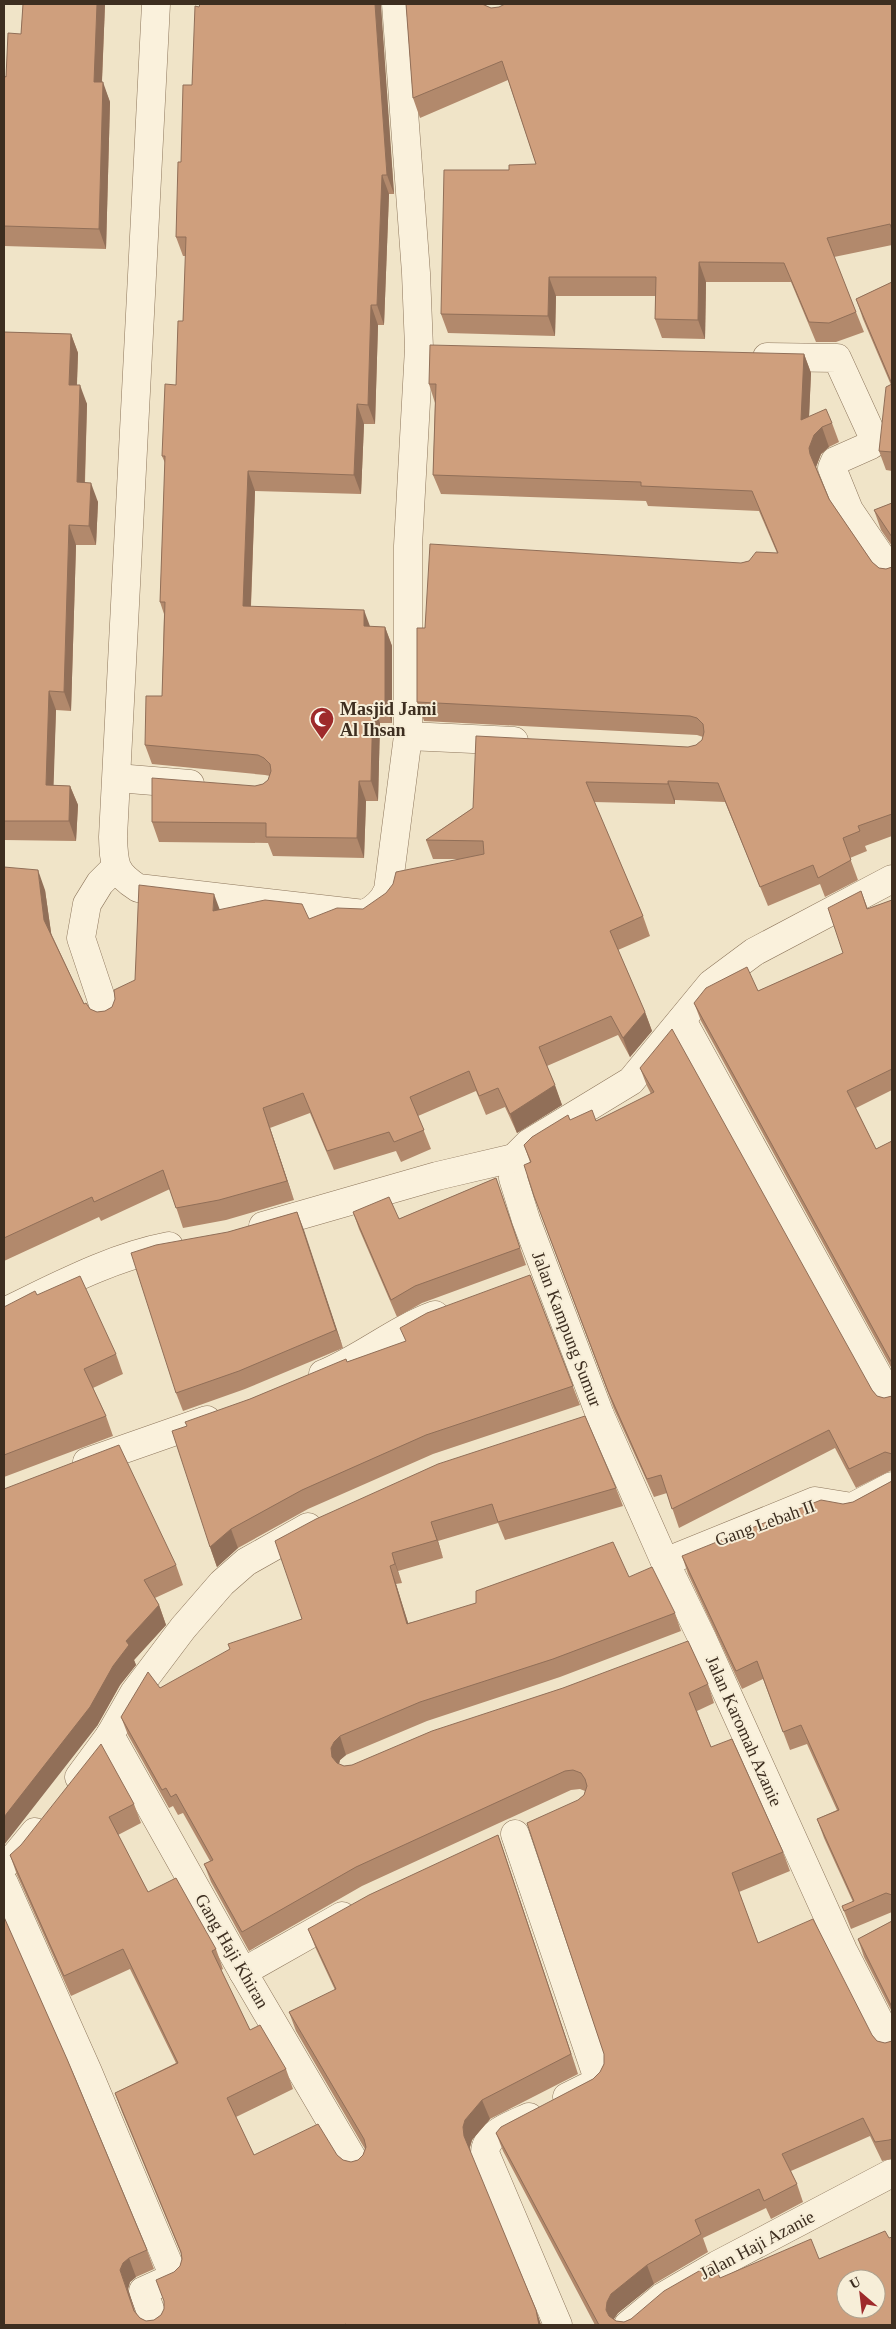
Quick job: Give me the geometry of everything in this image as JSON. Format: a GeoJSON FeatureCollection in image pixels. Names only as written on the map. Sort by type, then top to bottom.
{"type":"FeatureCollection","features":[{"type":"Feature","properties":{"kind":"street"},"geometry":{"type":"LineString","coordinates":[[156,4],[113,837],[116,867],[123,878],[138,888],[364,914],[372,910],[384,899],[388,890],[389,800],[408,736],[408,546],[419,348],[416,273],[396,4]]}},
{"type":"Feature","properties":{"kind":"street"},"geometry":{"type":"LineString","coordinates":[[419,348],[448,349]]}},
{"type":"Feature","properties":{"kind":"street"},"geometry":{"type":"LineString","coordinates":[[738,356],[837,358],[874,439],[871,445],[835,461],[832,468],[849,510],[892,573]]}},
{"type":"Feature","properties":{"kind":"street"},"geometry":{"type":"LineString","coordinates":[[408,546],[437,548]]}},
{"type":"Feature","properties":{"kind":"street"},"geometry":{"type":"LineString","coordinates":[[408,736],[537,742]]}},
{"type":"Feature","properties":{"kind":"street"},"geometry":{"type":"LineString","coordinates":[[117,778],[214,786]]}},
{"type":"Feature","properties":{"kind":"street"},"geometry":{"type":"LineString","coordinates":[[107,1016],[81,938],[86,904],[100,883],[116,867]]}},
{"type":"Feature","properties":{"kind":"street"},"geometry":{"type":"LineString","coordinates":[[240,1232],[437,1176],[514,1158],[529,1143],[631,1081],[711,984],[754,952],[892,879]]}},
{"type":"Feature","properties":{"kind":"street"},"geometry":{"type":"LineString","coordinates":[[682,1020],[892,1402]]}},
{"type":"Feature","properties":{"kind":"street","name":"Jalan Kampung Sumur"},"geometry":{"type":"LineString","coordinates":[[514,1158],[513,1178],[535,1279],[590,1418]]}},
{"type":"Feature","properties":{"kind":"street"},"geometry":{"type":"LineString","coordinates":[[4,1312],[75,1278],[152,1249],[192,1242]]}},
{"type":"Feature","properties":{"kind":"street"},"geometry":{"type":"LineString","coordinates":[[304,1382],[350,1363],[427,1318],[462,1306]]}},
{"type":"Feature","properties":{"kind":"street"},"geometry":{"type":"LineString","coordinates":[[66,1470],[232,1411]]}},
{"type":"Feature","properties":{"kind":"street","name":"Jalan Karomah Azanie"},"geometry":{"type":"LineString","coordinates":[[590,1418],[665,1562],[703,1640],[843,1950],[892,2046]]}},
{"type":"Feature","properties":{"kind":"street","name":"Gang Lebah II"},"geometry":{"type":"LineString","coordinates":[[665,1562],[815,1501],[852,1507],[892,1486]]}},
{"type":"Feature","properties":{"kind":"street"},"geometry":{"type":"LineString","coordinates":[[4,1865],[16,1855],[56,1805],[110,1735],[134,1693],[183,1628],[222,1583],[246,1562],[333,1514]]}},
{"type":"Feature","properties":{"kind":"street"},"geometry":{"type":"LineString","coordinates":[[676,1650],[703,1640]]}},
{"type":"Feature","properties":{"kind":"street","name":"Gang Haji Khiran"},"geometry":{"type":"LineString","coordinates":[[110,1735],[243,1972],[357,2166]]}},
{"type":"Feature","properties":{"kind":"street"},"geometry":{"type":"LineString","coordinates":[[516,1833],[596,2077],[593,2084],[497,2133],[485,2148],[558,2325]]}},
{"type":"Feature","properties":{"kind":"street"},"geometry":{"type":"LineString","coordinates":[[4,1883],[88,2072],[174,2277],[143,2291],[156,2325]]}},
{"type":"Feature","properties":{"kind":"street"},"geometry":{"type":"LineString","coordinates":[[243,1972],[360,1905]]}},
{"type":"Feature","properties":{"kind":"street"},"geometry":{"type":"LineString","coordinates":[[843,1950],[868,1938]]}},
{"type":"Feature","properties":{"kind":"street","name":"Jalan Haji Azanie"},"geometry":{"type":"LineString","coordinates":[[628,2325],[662,2298],[717,2265],[892,2173]]}},
{"type":"Feature","properties":{"kind":"building"},"geometry":{"type":"Polygon","coordinates":[[[23,4],[97,4],[94,82],[103,82],[99,229],[4,226],[4,76],[6,77],[8,33],[21,34],[23,4]]]}},
{"type":"Feature","properties":{"kind":"building"},"geometry":{"type":"Polygon","coordinates":[[[200,4],[375,4],[387,175],[382,175],[377,305],[371,305],[368,405],[357,404],[354,475],[248,471],[243,606],[364,610],[364,626],[385,627],[385,704],[373,703],[371,781],[359,781],[357,838],[266,837],[266,823],[152,822],[152,778],[255,786],[263,784],[268,780],[271,771],[270,764],[258,755],[145,745],[146,696],[162,696],[165,602],[160,602],[165,456],[162,456],[165,384],[176,385],[178,321],[183,321],[186,237],[176,237],[178,162],[181,162],[183,85],[192,85],[195,6],[199,7],[200,4]]]}},
{"type":"Feature","properties":{"kind":"building"},"geometry":{"type":"Polygon","coordinates":[[[406,4],[482,4],[491,8],[505,4],[892,4],[892,230],[890,224],[827,238],[856,312],[829,323],[809,322],[784,263],[699,262],[698,320],[655,319],[656,277],[549,277],[548,316],[441,314],[444,170],[509,170],[509,165],[536,164],[502,61],[413,98],[406,4]]]}},
{"type":"Feature","properties":{"kind":"building"},"geometry":{"type":"Polygon","coordinates":[[[892,282],[892,384],[856,299],[892,282]]]}},
{"type":"Feature","properties":{"kind":"building"},"geometry":{"type":"Polygon","coordinates":[[[4,332],[71,334],[69,385],[80,385],[77,482],[91,483],[89,526],[69,525],[64,692],[49,691],[46,785],[70,786],[69,821],[4,821],[4,332]]]}},
{"type":"Feature","properties":{"kind":"building"},"geometry":{"type":"Polygon","coordinates":[[[430,345],[804,354],[801,420],[826,409],[832,423],[822,427],[814,435],[809,448],[810,454],[829,499],[872,562],[879,568],[886,569],[892,567],[892,814],[858,826],[860,831],[843,838],[851,860],[818,878],[813,865],[760,887],[718,783],[668,781],[668,784],[586,782],[643,916],[610,931],[645,1012],[623,1038],[611,1016],[539,1047],[555,1085],[510,1114],[498,1088],[479,1096],[469,1071],[410,1097],[424,1130],[394,1142],[389,1132],[327,1151],[303,1093],[263,1108],[287,1181],[219,1200],[176,1208],[163,1170],[94,1202],[92,1197],[4,1238],[4,867],[38,870],[44,920],[84,1004],[86,1003],[90,1009],[97,1012],[105,1011],[112,1007],[115,999],[114,990],[135,980],[139,885],[214,894],[213,911],[265,900],[302,904],[309,919],[337,908],[363,909],[386,893],[393,884],[396,872],[484,854],[483,841],[426,840],[473,808],[476,736],[688,747],[696,745],[702,740],[703,724],[697,718],[690,716],[417,702],[417,628],[425,628],[430,544],[741,563],[749,561],[756,552],[778,553],[752,491],[641,486],[641,482],[433,475],[436,384],[429,384],[430,345]]]}},
{"type":"Feature","properties":{"kind":"building"},"geometry":{"type":"Polygon","coordinates":[[[892,384],[892,452],[879,451],[886,387],[892,384]]]}},
{"type":"Feature","properties":{"kind":"building"},"geometry":{"type":"Polygon","coordinates":[[[892,503],[892,537],[874,510],[892,503]]]}},
{"type":"Feature","properties":{"kind":"building"},"geometry":{"type":"Polygon","coordinates":[[[861,891],[867,909],[892,900],[892,1069],[847,1091],[876,1149],[892,1141],[892,1363],[694,1003],[706,988],[747,967],[758,991],[843,953],[828,908],[861,891]]]}},
{"type":"Feature","properties":{"kind":"building"},"geometry":{"type":"Polygon","coordinates":[[[672,1029],[872,1390],[877,1396],[884,1398],[892,1396],[892,1454],[885,1452],[849,1469],[829,1430],[672,1509],[661,1475],[647,1479],[608,1391],[534,1196],[524,1165],[531,1162],[524,1145],[532,1137],[568,1115],[570,1120],[592,1110],[596,1121],[654,1092],[640,1068],[672,1029]]]}},
{"type":"Feature","properties":{"kind":"building"},"geometry":{"type":"Polygon","coordinates":[[[496,1178],[520,1248],[415,1286],[391,1300],[353,1212],[389,1197],[399,1219],[496,1178]]]}},
{"type":"Feature","properties":{"kind":"building"},"geometry":{"type":"Polygon","coordinates":[[[297,1212],[336,1330],[239,1371],[176,1393],[131,1253],[156,1245],[228,1232],[297,1212]]]}},
{"type":"Feature","properties":{"kind":"building"},"geometry":{"type":"Polygon","coordinates":[[[530,1275],[573,1386],[426,1435],[302,1490],[231,1529],[210,1547],[172,1431],[187,1426],[185,1422],[250,1399],[346,1359],[347,1362],[406,1341],[400,1328],[427,1313],[530,1275]]]}},
{"type":"Feature","properties":{"kind":"building"},"geometry":{"type":"Polygon","coordinates":[[[80,1276],[116,1354],[84,1369],[106,1416],[4,1455],[4,1307],[35,1291],[37,1295],[80,1276]]]}},
{"type":"Feature","properties":{"kind":"building"},"geometry":{"type":"Polygon","coordinates":[[[585,1416],[616,1488],[498,1522],[492,1504],[431,1522],[437,1540],[392,1553],[395,1564],[390,1566],[407,1624],[476,1603],[476,1591],[613,1542],[629,1577],[652,1567],[675,1613],[553,1659],[420,1702],[340,1736],[331,1748],[332,1757],[337,1763],[344,1766],[352,1765],[432,1731],[563,1688],[688,1641],[708,1684],[689,1693],[711,1747],[732,1739],[783,1852],[732,1873],[758,1943],[813,1919],[872,2035],[877,2041],[885,2043],[892,2041],[892,2139],[875,2142],[863,2118],[782,2154],[797,2184],[764,2201],[759,2189],[695,2220],[701,2234],[647,2265],[611,2294],[606,2310],[609,2316],[616,2321],[624,2322],[631,2319],[664,2291],[713,2263],[720,2278],[811,2239],[819,2259],[885,2231],[889,2238],[892,2237],[892,2325],[599,2325],[496,2133],[501,2127],[593,2079],[600,2072],[604,2064],[604,2054],[527,1823],[578,1800],[584,1795],[587,1786],[581,1773],[573,1770],[565,1771],[356,1867],[242,1932],[204,1864],[213,1860],[176,1794],[171,1797],[166,1788],[162,1790],[121,1717],[148,1672],[160,1688],[230,1649],[228,1644],[302,1619],[275,1541],[316,1519],[438,1464],[585,1416]]]}},
{"type":"Feature","properties":{"kind":"building"},"geometry":{"type":"Polygon","coordinates":[[[119,1445],[176,1565],[144,1580],[159,1605],[126,1641],[129,1645],[113,1666],[90,1707],[4,1817],[4,1489],[119,1445]]]}},
{"type":"Feature","properties":{"kind":"building"},"geometry":{"type":"Polygon","coordinates":[[[892,1481],[892,1895],[886,1893],[844,1911],[842,1906],[854,1901],[817,1819],[839,1810],[801,1725],[783,1732],[757,1661],[736,1671],[682,1556],[821,1500],[843,1504],[853,1502],[892,1481]]]}},
{"type":"Feature","properties":{"kind":"building"},"geometry":{"type":"Polygon","coordinates":[[[101,1744],[134,1804],[109,1817],[148,1892],[176,1878],[216,1949],[212,1951],[250,2030],[260,2025],[286,2069],[227,2098],[254,2155],[318,2124],[337,2155],[343,2160],[351,2162],[358,2160],[363,2155],[366,2147],[364,2139],[289,2012],[336,1989],[308,1929],[369,1895],[498,1835],[571,2054],[482,2100],[465,2120],[463,2127],[464,2136],[536,2310],[539,2325],[4,2325],[4,1917],[67,2059],[147,2250],[129,2258],[123,2263],[120,2270],[134,2311],[140,2318],[146,2321],[154,2320],[161,2315],[164,2309],[164,2301],[156,2280],[174,2272],[180,2266],[182,2259],[181,2252],[115,2093],[178,2063],[123,1949],[64,1976],[10,1855],[21,1845],[101,1744]]]}},
{"type":"Feature","properties":{"kind":"building"},"geometry":{"type":"Polygon","coordinates":[[[892,1921],[892,2007],[858,1939],[892,1921]]]}},
{"type":"Feature","properties":{"kind":"place","name":"Masjid Jami Al Ihsan"},"geometry":{"type":"Point","coordinates":[322,740]}}]}
